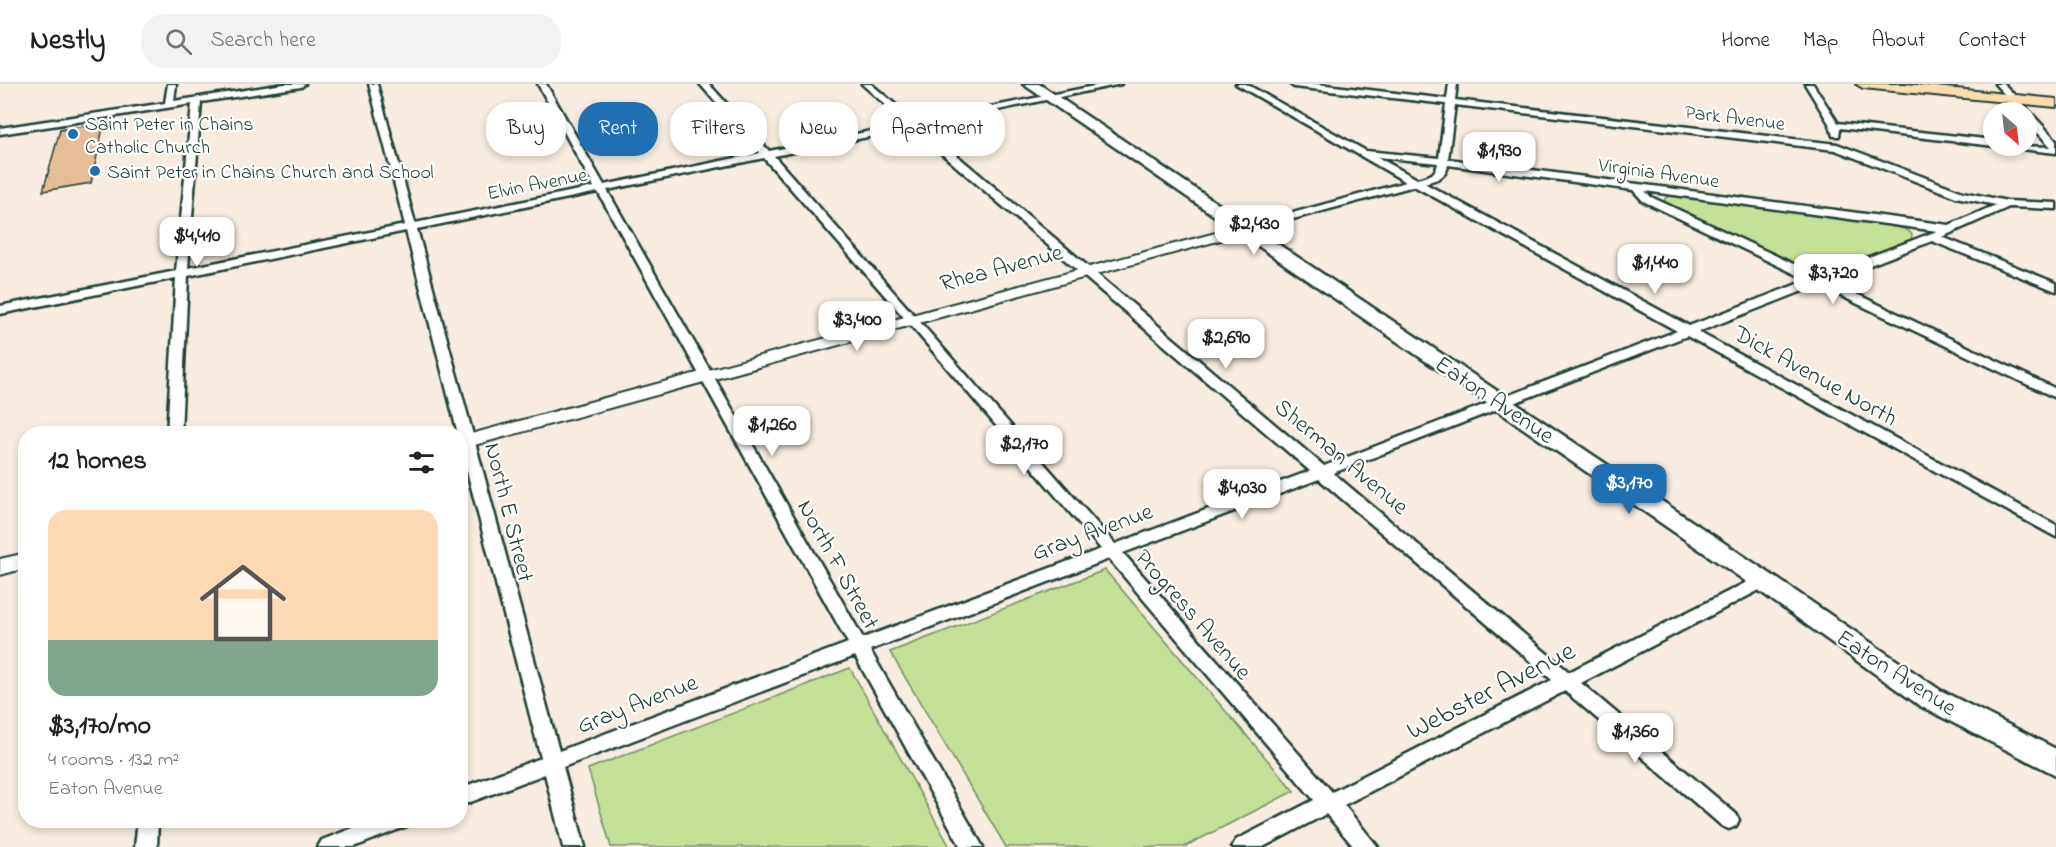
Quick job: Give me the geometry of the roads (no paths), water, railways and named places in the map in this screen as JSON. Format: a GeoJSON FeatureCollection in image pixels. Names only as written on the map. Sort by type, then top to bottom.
{"type":"FeatureCollection","features":[{"type":"Feature","properties":{"kind":"main road","name":"Eaton Avenue"},"geometry":{"type":"LineString","coordinates":[[1030,84],[1763,581],[1930,698],[2056,763]]}},
{"type":"Feature","properties":{"kind":"main road"},"geometry":{"type":"LineString","coordinates":[[1863,84],[2056,104]]}},
{"type":"Feature","properties":{"kind":"street"},"geometry":{"type":"LineString","coordinates":[[169,105],[172,84]]}},
{"type":"Feature","properties":{"kind":"street"},"geometry":{"type":"LineString","coordinates":[[0,131],[301,84]]}},
{"type":"Feature","properties":{"kind":"street","name":"North E Street"},"geometry":{"type":"LineString","coordinates":[[373,84],[461,426]]}},
{"type":"Feature","properties":{"kind":"street","name":"North F Street"},"geometry":{"type":"LineString","coordinates":[[542,84],[972,847]]}},
{"type":"Feature","properties":{"kind":"street","name":"Progress Avenue"},"geometry":{"type":"LineString","coordinates":[[704,84],[720,102]]}},
{"type":"Feature","properties":{"kind":"street","name":"Sherman Avenue"},"geometry":{"type":"LineString","coordinates":[[866,84],[886,102]]}},
{"type":"Feature","properties":{"kind":"street","name":"Elvin Avenue"},"geometry":{"type":"LineString","coordinates":[[1005,107],[1117,84]]}},
{"type":"Feature","properties":{"kind":"street","name":"Dick Avenue North"},"geometry":{"type":"LineString","coordinates":[[1240,84],[1416,183],[2056,532]]}},
{"type":"Feature","properties":{"kind":"street","name":"Park Avenue"},"geometry":{"type":"LineString","coordinates":[[1294,84],[1837,147],[1960,195],[2007,204],[2056,206]]}},
{"type":"Feature","properties":{"kind":"street"},"geometry":{"type":"LineString","coordinates":[[1443,161],[1453,84]]}},
{"type":"Feature","properties":{"kind":"street"},"geometry":{"type":"LineString","coordinates":[[1809,84],[1835,125],[1837,147]]}},
{"type":"Feature","properties":{"kind":"street"},"geometry":{"type":"LineString","coordinates":[[2000,84],[2016,102]]}},
{"type":"Feature","properties":{"kind":"street"},"geometry":{"type":"LineString","coordinates":[[174,426],[182,273],[197,100]]}},
{"type":"Feature","properties":{"kind":"street"},"geometry":{"type":"LineString","coordinates":[[1835,125],[1983,142]]}},
{"type":"Feature","properties":{"kind":"street"},"geometry":{"type":"LineString","coordinates":[[2037,126],[2056,148]]}},
{"type":"Feature","properties":{"kind":"street","name":"Elvin Avenue"},"geometry":{"type":"LineString","coordinates":[[767,155],[870,134]]}},
{"type":"Feature","properties":{"kind":"street"},"geometry":{"type":"LineString","coordinates":[[2037,147],[2056,148]]}},
{"type":"Feature","properties":{"kind":"street","name":"Virginia Avenue"},"geometry":{"type":"LineString","coordinates":[[1362,152],[1951,229]]}},
{"type":"Feature","properties":{"kind":"street","name":"Elvin Avenue"},"geometry":{"type":"LineString","coordinates":[[0,310],[761,156]]}},
{"type":"Feature","properties":{"kind":"street","name":"Progress Avenue"},"geometry":{"type":"LineString","coordinates":[[767,156],[912,319],[1367,847]]}},
{"type":"Feature","properties":{"kind":"street","name":"Sherman Avenue"},"geometry":{"type":"LineString","coordinates":[[949,156],[1729,820]]}},
{"type":"Feature","properties":{"kind":"street","name":"Rhea Avenue"},"geometry":{"type":"LineString","coordinates":[[468,441],[1416,183],[1436,177],[1442,170],[1443,161]]}},
{"type":"Feature","properties":{"kind":"street"},"geometry":{"type":"LineString","coordinates":[[1638,188],[1647,199],[2056,394]]}},
{"type":"Feature","properties":{"kind":"street","name":"Gray Avenue"},"geometry":{"type":"LineString","coordinates":[[468,794],[1322,472],[1932,237],[2007,204]]}},
{"type":"Feature","properties":{"kind":"street"},"geometry":{"type":"LineString","coordinates":[[1932,237],[2056,287]]}},
{"type":"Feature","properties":{"kind":"street","name":"North E Street"},"geometry":{"type":"LineString","coordinates":[[468,453],[574,847]]}},
{"type":"Feature","properties":{"kind":"street"},"geometry":{"type":"LineString","coordinates":[[0,567],[18,562]]}},
{"type":"Feature","properties":{"kind":"street","name":"Webster Avenue"},"geometry":{"type":"LineString","coordinates":[[1243,847],[1763,581]]}},
{"type":"Feature","properties":{"kind":"street"},"geometry":{"type":"LineString","coordinates":[[146,847],[147,828]]}},
{"type":"Feature","properties":{"kind":"street"},"geometry":{"type":"LineString","coordinates":[[329,847],[379,828]]}},
{"type":"Feature","properties":{"kind":"place","name":"Saint Peter in Chains Catholic Church"},"geometry":{"type":"Point","coordinates":[73,134]}},
{"type":"Feature","properties":{"kind":"place","name":"Saint Peter in Chains Church and School"},"geometry":{"type":"Point","coordinates":[95,171]}}]}
